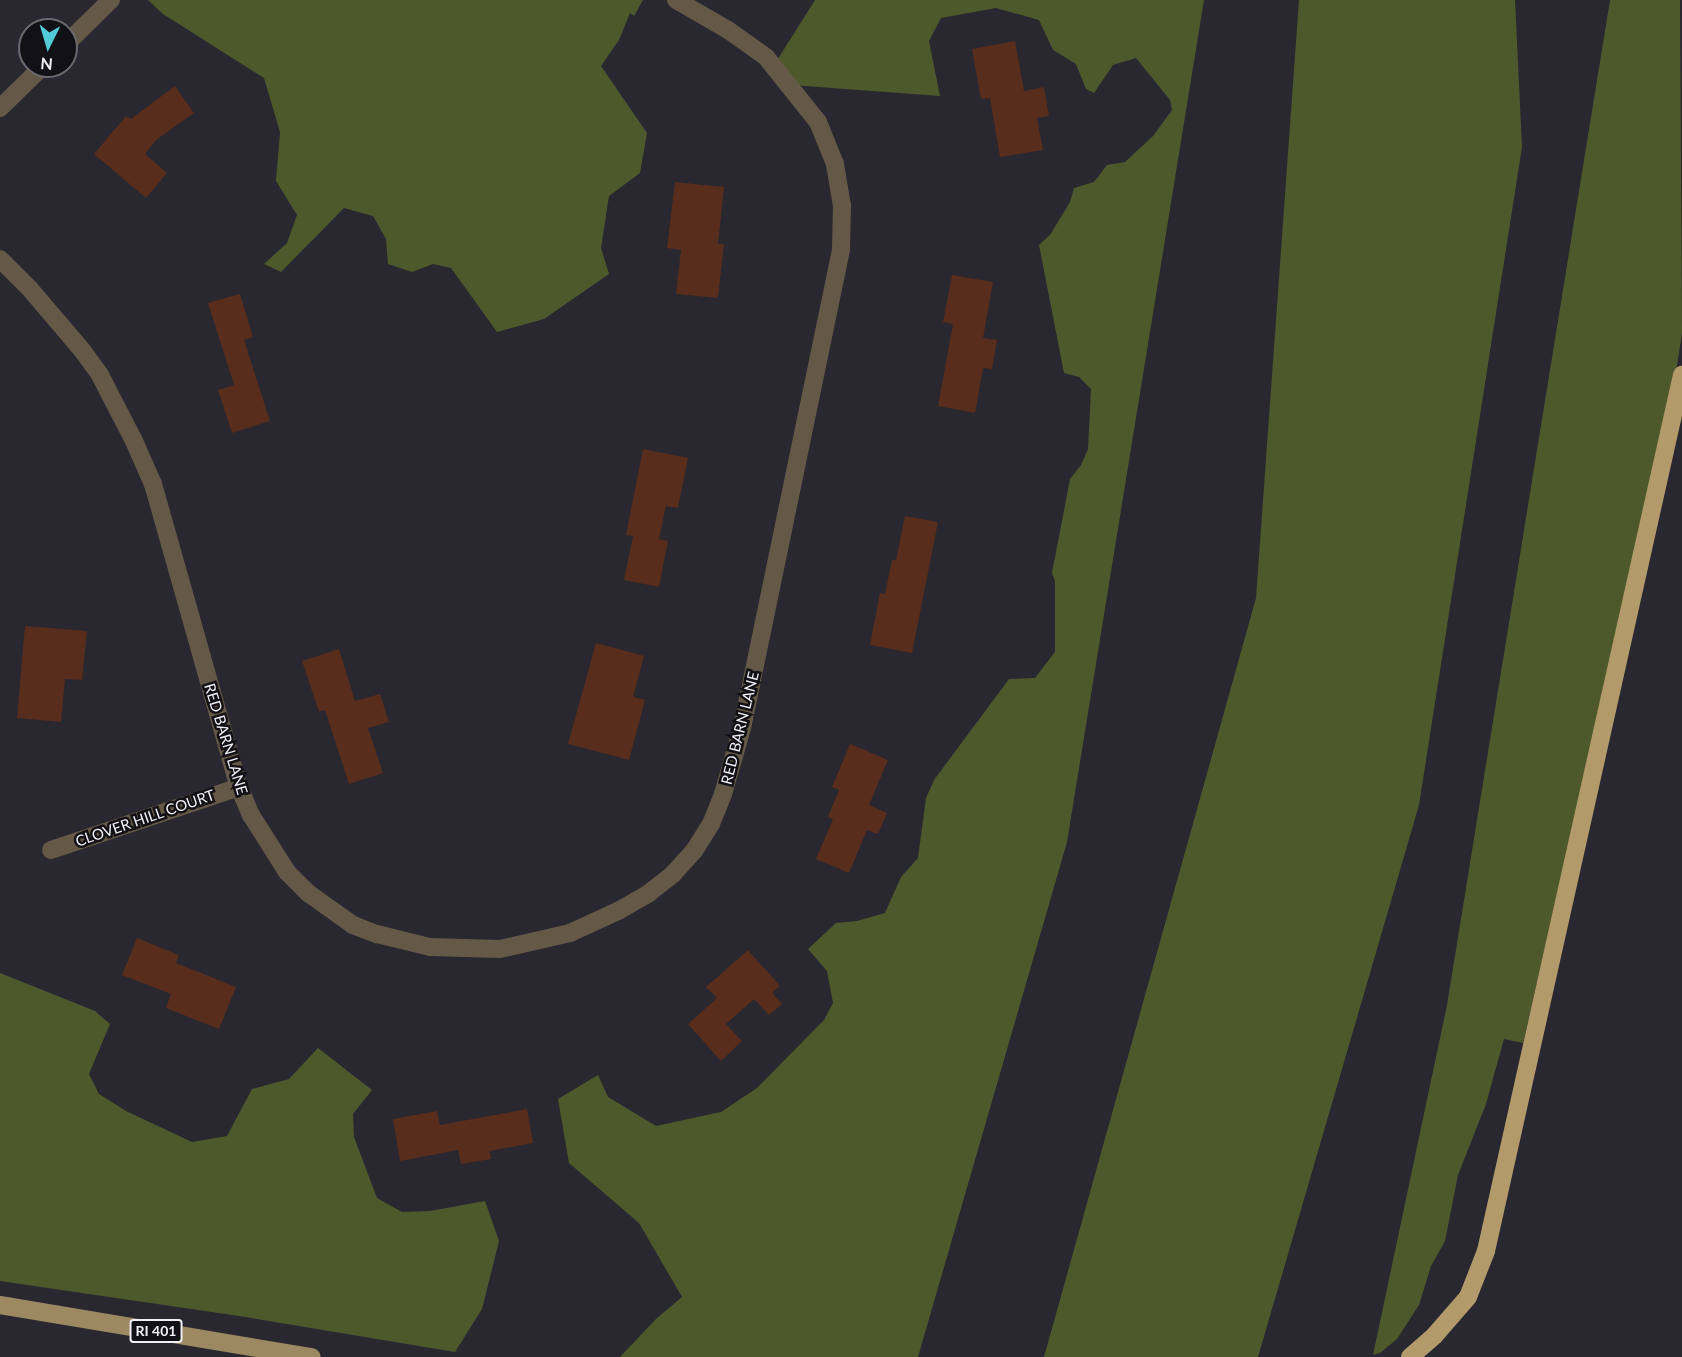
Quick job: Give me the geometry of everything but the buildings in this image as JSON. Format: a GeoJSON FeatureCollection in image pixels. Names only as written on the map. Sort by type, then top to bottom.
{"type":"FeatureCollection","features":[{"type":"Feature","properties":{"kind":"highway"},"geometry":{"type":"LineString","coordinates":[[1410,1357],[1435,1335],[1468,1297],[1486,1251],[1682,375]]}},
{"type":"Feature","properties":{"kind":"main road","name":"RI 401"},"geometry":{"type":"LineString","coordinates":[[0,1305],[312,1357]]}},
{"type":"Feature","properties":{"kind":"street"},"geometry":{"type":"LineString","coordinates":[[78,32],[111,0]]}},
{"type":"Feature","properties":{"kind":"street","name":"RED BARN LANE"},"geometry":{"type":"LineString","coordinates":[[0,259],[38,297],[82,350],[99,375],[134,441],[153,484],[239,787],[251,816],[287,872],[329,909],[353,925],[377,934],[452,950],[500,949],[570,933],[620,910],[649,893],[673,874],[694,851],[711,824],[734,761],[841,249],[842,206],[835,164],[818,122],[794,89],[766,57],[728,30],[676,0]]}},
{"type":"Feature","properties":{"kind":"street"},"geometry":{"type":"LineString","coordinates":[[0,108],[31,78]]}},
{"type":"Feature","properties":{"kind":"street","name":"CLOVER HILL COURT"},"geometry":{"type":"LineString","coordinates":[[51,850],[239,787]]}},
{"type":"Feature","properties":{"kind":"green space"},"geometry":{"type":"Polygon","coordinates":[[[148,0],[643,0],[634,16],[630,13],[619,40],[601,66],[647,133],[640,173],[609,196],[601,248],[609,274],[544,319],[497,332],[451,268],[433,264],[412,272],[388,264],[386,239],[373,216],[344,208],[281,272],[264,264],[287,243],[297,215],[276,181],[280,132],[264,78],[163,14],[148,0]]]}},
{"type":"Feature","properties":{"kind":"green space"},"geometry":{"type":"Polygon","coordinates":[[[815,0],[1204,0],[1067,842],[918,1357],[620,1357],[656,1319],[682,1297],[639,1223],[569,1163],[558,1099],[598,1075],[608,1097],[656,1126],[721,1112],[757,1088],[824,1020],[833,1003],[827,971],[808,949],[836,923],[857,921],[885,913],[901,877],[918,858],[926,798],[934,780],[1009,679],[1035,678],[1055,652],[1055,581],[1052,573],[1070,479],[1081,465],[1088,449],[1091,389],[1079,377],[1064,373],[1039,245],[1050,235],[1070,202],[1074,188],[1094,182],[1107,165],[1125,162],[1153,136],[1172,110],[1170,100],[1136,58],[1113,65],[1094,93],[1086,89],[1076,64],[1053,50],[1039,20],[996,8],[941,18],[929,41],[940,96],[791,85],[776,62],[815,0]]]}},
{"type":"Feature","properties":{"kind":"green space"},"geometry":{"type":"Polygon","coordinates":[[[1299,0],[1515,0],[1522,147],[1419,805],[1258,1357],[1044,1357],[1256,598],[1299,0]]]}},
{"type":"Feature","properties":{"kind":"green space"},"geometry":{"type":"Polygon","coordinates":[[[1610,0],[1680,0],[1682,333],[1674,385],[1523,1043],[1504,1039],[1486,1104],[1458,1175],[1445,1241],[1431,1266],[1419,1305],[1397,1339],[1380,1353],[1373,1355],[1447,1005],[1610,0]]]}},
{"type":"Feature","properties":{"kind":"green space"},"geometry":{"type":"Polygon","coordinates":[[[0,973],[95,1011],[110,1024],[89,1074],[99,1094],[126,1111],[192,1142],[227,1136],[252,1089],[289,1079],[318,1048],[372,1090],[353,1114],[354,1137],[377,1198],[402,1212],[430,1211],[485,1201],[499,1241],[482,1309],[455,1352],[239,1316],[0,1281],[0,973]]]}}]}
